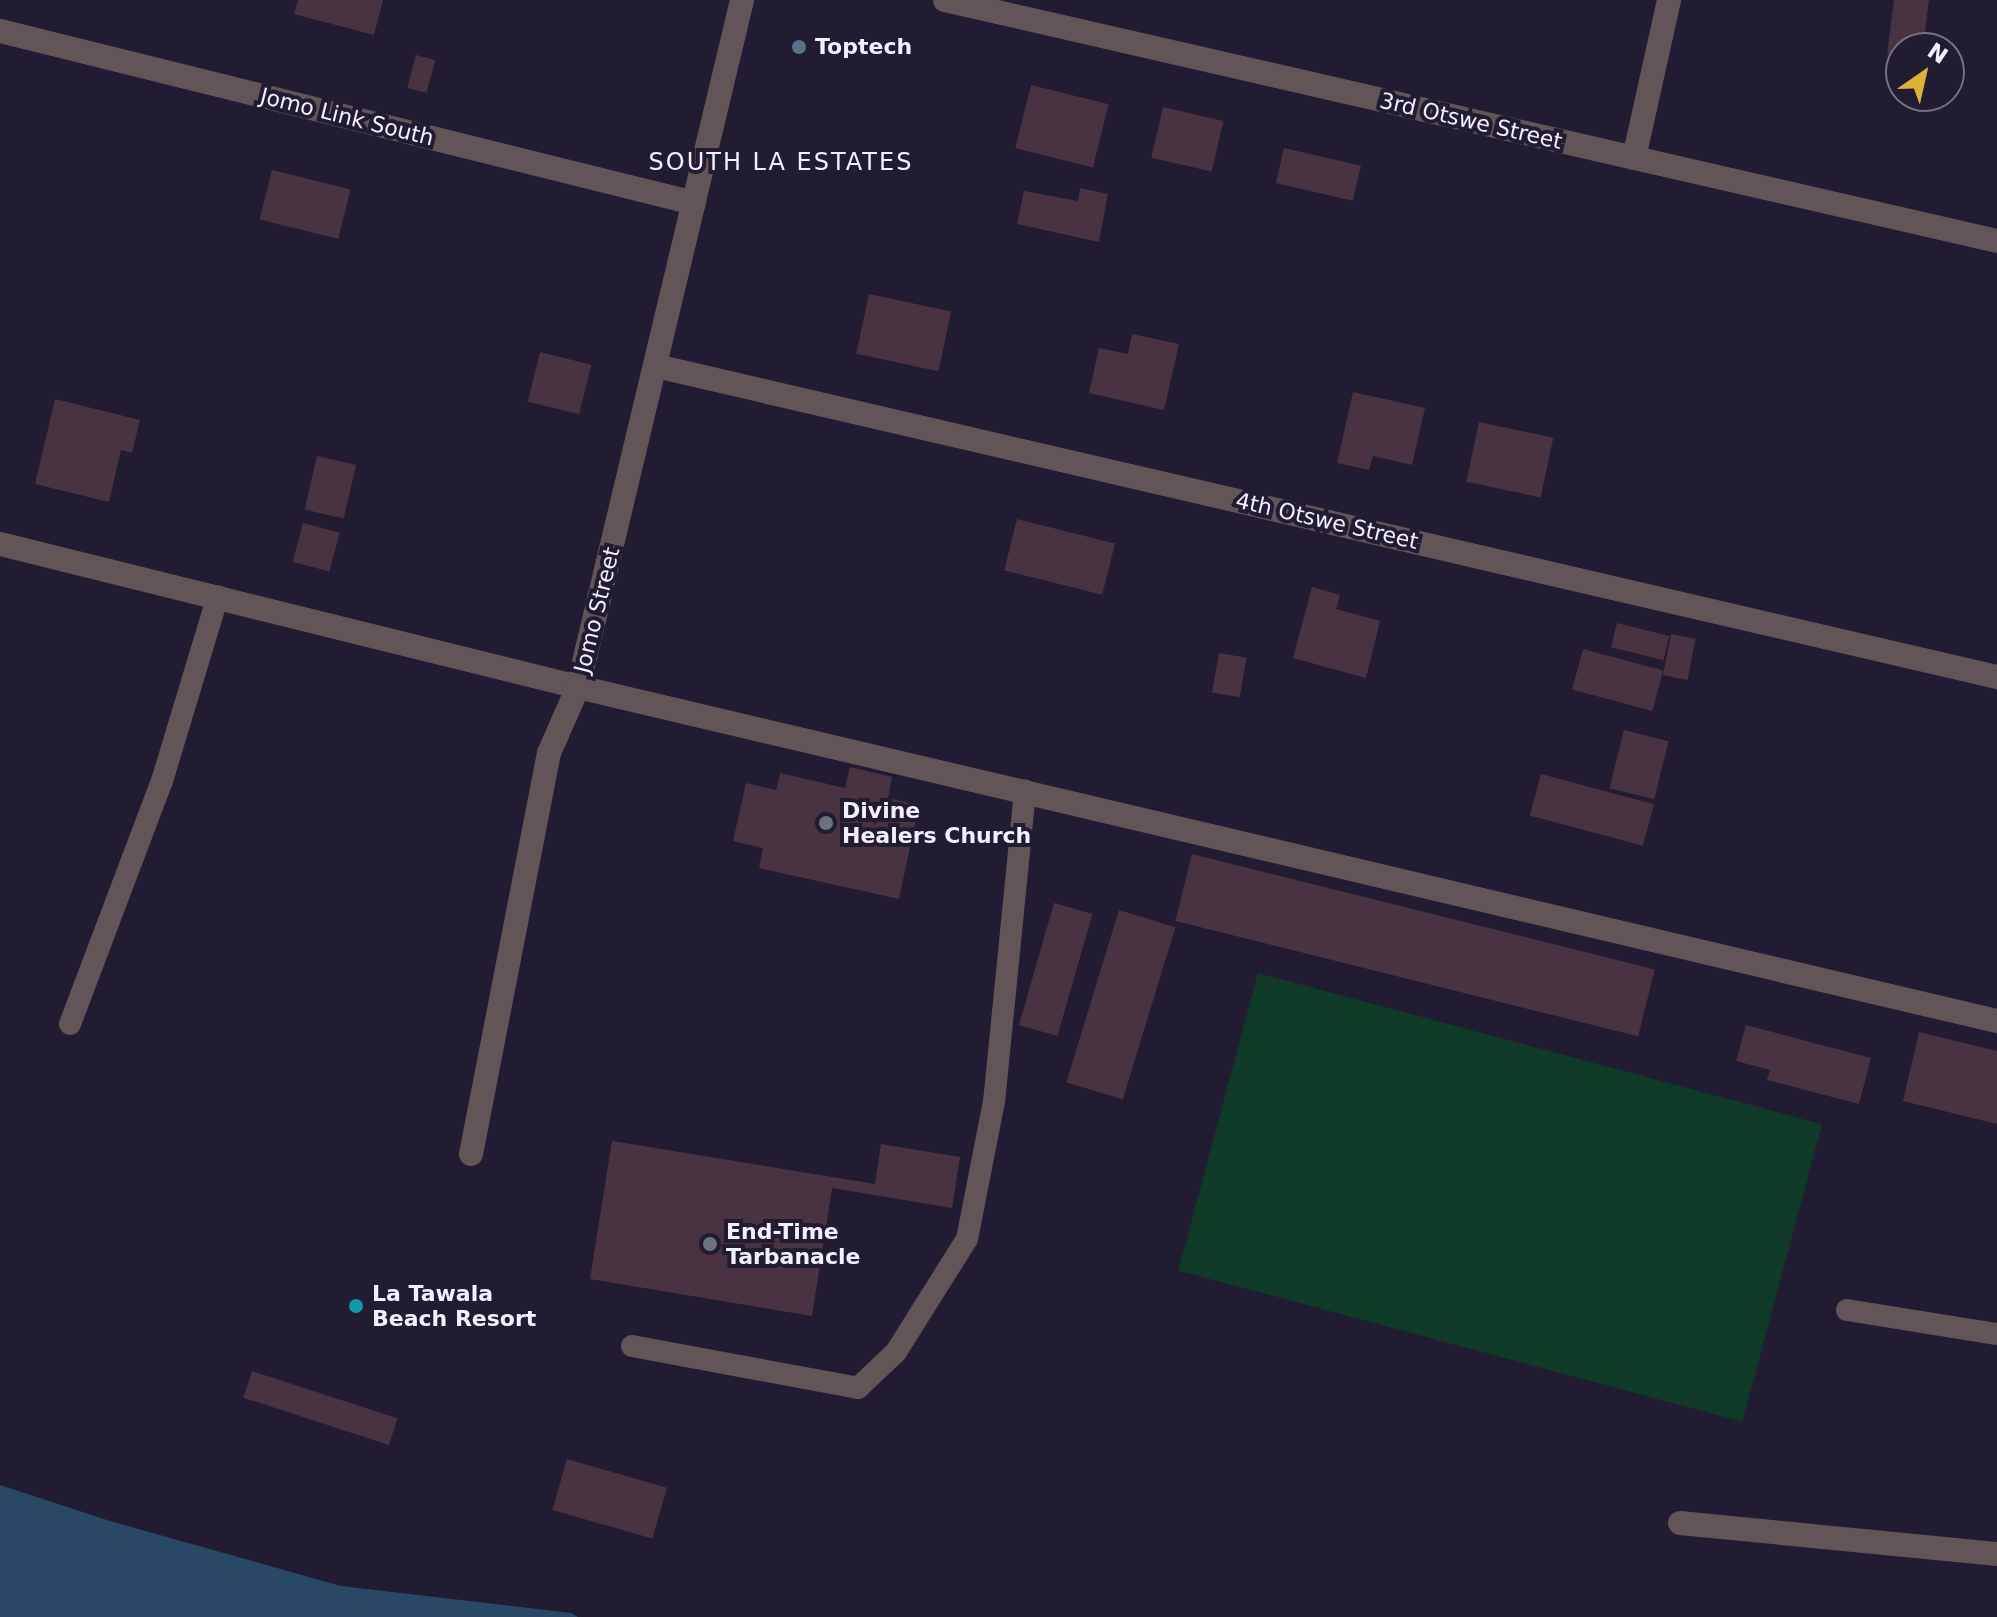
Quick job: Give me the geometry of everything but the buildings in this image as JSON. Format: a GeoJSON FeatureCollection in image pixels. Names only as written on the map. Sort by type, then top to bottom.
{"type":"FeatureCollection","features":[{"type":"Feature","properties":{"kind":"street","name":"Jomo Street"},"geometry":{"type":"LineString","coordinates":[[0,544],[578,687],[742,0]]}},
{"type":"Feature","properties":{"kind":"street","name":"3rd Otswe Street"},"geometry":{"type":"LineString","coordinates":[[945,0],[1997,241]]}},
{"type":"Feature","properties":{"kind":"street"},"geometry":{"type":"LineString","coordinates":[[1634,158],[1669,0]]}},
{"type":"Feature","properties":{"kind":"street","name":"Jomo Link South"},"geometry":{"type":"LineString","coordinates":[[0,31],[694,203]]}},
{"type":"Feature","properties":{"kind":"street","name":"4th Otswe Street"},"geometry":{"type":"LineString","coordinates":[[656,366],[1997,677]]}},
{"type":"Feature","properties":{"kind":"street"},"geometry":{"type":"LineString","coordinates":[[471,1154],[549,753],[578,687],[1997,1021]]}},
{"type":"Feature","properties":{"kind":"street"},"geometry":{"type":"LineString","coordinates":[[1680,1523],[1997,1554]]}},
{"type":"Feature","properties":{"kind":"lane"},"geometry":{"type":"LineString","coordinates":[[70,1024],[162,781],[218,596]]}},
{"type":"Feature","properties":{"kind":"lane"},"geometry":{"type":"LineString","coordinates":[[632,1346],[858,1388],[896,1352],[967,1239],[994,1102],[1025,791]]}},
{"type":"Feature","properties":{"kind":"lane"},"geometry":{"type":"LineString","coordinates":[[1847,1310],[1997,1334]]}},
{"type":"Feature","properties":{"kind":"green space"},"geometry":{"type":"Polygon","coordinates":[[[1258,973],[1822,1124],[1742,1422],[1178,1271],[1258,973]]]}},
{"type":"Feature","properties":{"kind":"water"},"geometry":{"type":"Polygon","coordinates":[[[0,1485],[110,1521],[341,1586],[571,1613],[578,1617],[0,1617],[0,1485]]]}},
{"type":"Feature","properties":{"kind":"place","name":"Toptech"},"geometry":{"type":"Point","coordinates":[799,47]}},
{"type":"Feature","properties":{"kind":"place","name":"Divine Healers Church"},"geometry":{"type":"Point","coordinates":[826,823]}},
{"type":"Feature","properties":{"kind":"place","name":"End-Time Tarbanacle"},"geometry":{"type":"Point","coordinates":[710,1244]}},
{"type":"Feature","properties":{"kind":"place","name":"La Tawala Beach Resort"},"geometry":{"type":"Point","coordinates":[356,1306]}},
{"type":"Feature","properties":{"kind":"district","name":"SOUTH LA ESTATES"},"geometry":{"type":"Point","coordinates":[781,163]}}]}
